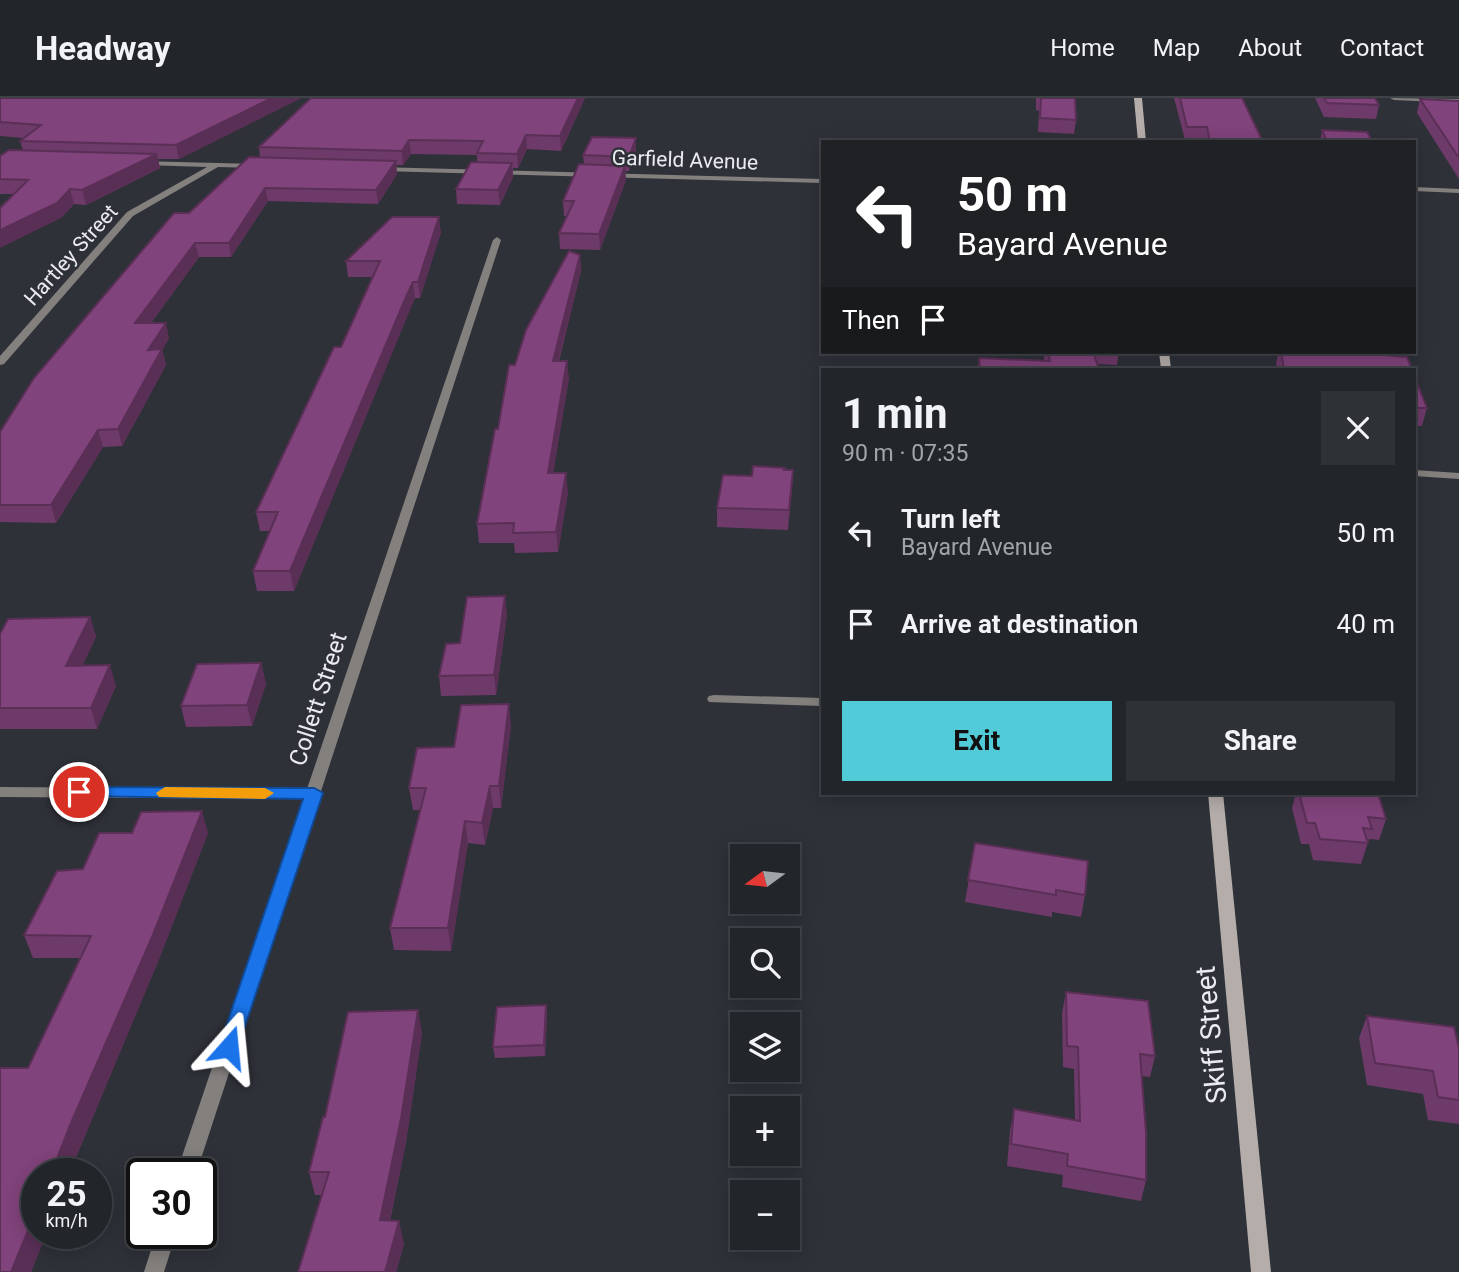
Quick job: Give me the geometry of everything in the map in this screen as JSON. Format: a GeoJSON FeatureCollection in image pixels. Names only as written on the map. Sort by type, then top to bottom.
{"type":"FeatureCollection","features":[{"type":"Feature","properties":{"kind":"main road"},"geometry":{"type":"LineString","coordinates":[[1138,98],[1142,140]]}},
{"type":"Feature","properties":{"kind":"main road","name":"Skiff Street"},"geometry":{"type":"LineString","coordinates":[[1215,795],[1261,1272]]}},
{"type":"Feature","properties":{"kind":"street"},"geometry":{"type":"LineString","coordinates":[[1394,98],[1459,101]]}},
{"type":"Feature","properties":{"kind":"street"},"geometry":{"type":"LineString","coordinates":[[135,163],[271,167]]}},
{"type":"Feature","properties":{"kind":"street","name":"Hartley Street"},"geometry":{"type":"LineString","coordinates":[[0,362],[130,214],[216,165]]}},
{"type":"Feature","properties":{"kind":"street","name":"Garfield Avenue"},"geometry":{"type":"LineString","coordinates":[[367,169],[821,181]]}},
{"type":"Feature","properties":{"kind":"street"},"geometry":{"type":"LineString","coordinates":[[1416,189],[1459,191]]}},
{"type":"Feature","properties":{"kind":"street","name":"Collett Street"},"geometry":{"type":"LineString","coordinates":[[191,1158],[497,240]]}},
{"type":"Feature","properties":{"kind":"street"},"geometry":{"type":"LineString","coordinates":[[1416,473],[1459,476]]}},
{"type":"Feature","properties":{"kind":"street"},"geometry":{"type":"LineString","coordinates":[[714,699],[821,702]]}},
{"type":"Feature","properties":{"kind":"street"},"geometry":{"type":"LineString","coordinates":[[0,792],[314,793]]}},
{"type":"Feature","properties":{"kind":"street"},"geometry":{"type":"LineString","coordinates":[[154,1272],[161,1249]]}},
{"type":"Feature","properties":{"kind":"building"},"geometry":{"type":"Polygon","coordinates":[[[0,98],[272,98],[176,145],[20,141],[41,125],[0,122],[0,98]]]}},
{"type":"Feature","properties":{"kind":"building"},"geometry":{"type":"Polygon","coordinates":[[[311,98],[578,98],[560,136],[526,135],[517,154],[477,153],[483,141],[409,140],[402,151],[259,147],[311,98]]]}},
{"type":"Feature","properties":{"kind":"building"},"geometry":{"type":"Polygon","coordinates":[[[1041,98],[1075,98],[1076,120],[1040,118],[1041,98]]]}},
{"type":"Feature","properties":{"kind":"building"},"geometry":{"type":"Polygon","coordinates":[[[1180,98],[1242,98],[1262,140],[1210,140],[1207,127],[1187,127],[1180,98]]]}},
{"type":"Feature","properties":{"kind":"building"},"geometry":{"type":"Polygon","coordinates":[[[1324,98],[1375,98],[1379,105],[1327,103],[1324,98]]]}},
{"type":"Feature","properties":{"kind":"building"},"geometry":{"type":"Polygon","coordinates":[[[1420,99],[1459,101],[1459,158],[1420,99]]]}},
{"type":"Feature","properties":{"kind":"building"},"geometry":{"type":"Polygon","coordinates":[[[1322,130],[1367,132],[1372,140],[1326,140],[1322,130]]]}},
{"type":"Feature","properties":{"kind":"building"},"geometry":{"type":"Polygon","coordinates":[[[592,137],[636,138],[629,157],[583,155],[592,137]]]}},
{"type":"Feature","properties":{"kind":"building"},"geometry":{"type":"Polygon","coordinates":[[[9,150],[157,154],[82,190],[70,189],[57,203],[0,230],[0,208],[28,180],[0,179],[0,156],[9,150]]]}},
{"type":"Feature","properties":{"kind":"building"},"geometry":{"type":"Polygon","coordinates":[[[249,157],[396,161],[376,190],[265,188],[229,243],[195,243],[135,323],[166,323],[148,350],[162,349],[118,429],[98,430],[51,505],[0,505],[0,432],[34,378],[174,213],[189,213],[249,157]]]}},
{"type":"Feature","properties":{"kind":"building"},"geometry":{"type":"Polygon","coordinates":[[[471,162],[512,163],[498,190],[456,189],[471,162]]]}},
{"type":"Feature","properties":{"kind":"building"},"geometry":{"type":"Polygon","coordinates":[[[579,164],[625,166],[599,234],[559,233],[574,201],[563,201],[579,164]]]}},
{"type":"Feature","properties":{"kind":"building"},"geometry":{"type":"Polygon","coordinates":[[[392,217],[439,217],[418,282],[413,282],[406,297],[290,571],[253,571],[278,512],[256,512],[334,347],[341,347],[380,261],[346,261],[392,217]]]}},
{"type":"Feature","properties":{"kind":"building"},"geometry":{"type":"Polygon","coordinates":[[[569,251],[580,255],[553,361],[567,361],[548,473],[566,473],[556,532],[513,533],[514,523],[477,524],[509,365],[515,365],[526,330],[569,251]]]}},
{"type":"Feature","properties":{"kind":"building"},"geometry":{"type":"Polygon","coordinates":[[[1048,354],[1094,354],[1099,368],[980,368],[979,358],[1050,361],[1048,354]]]}},
{"type":"Feature","properties":{"kind":"building"},"geometry":{"type":"Polygon","coordinates":[[[1281,354],[1371,354],[1407,357],[1412,368],[1284,368],[1281,354]]]}},
{"type":"Feature","properties":{"kind":"building"},"geometry":{"type":"Polygon","coordinates":[[[1416,380],[1427,408],[1416,408],[1416,380]]]}},
{"type":"Feature","properties":{"kind":"building"},"geometry":{"type":"Polygon","coordinates":[[[753,466],[793,470],[789,510],[717,508],[723,475],[752,476],[753,466]]]}},
{"type":"Feature","properties":{"kind":"building"},"geometry":{"type":"Polygon","coordinates":[[[505,596],[494,675],[439,676],[446,644],[460,643],[467,597],[505,596]]]}},
{"type":"Feature","properties":{"kind":"building"},"geometry":{"type":"Polygon","coordinates":[[[90,617],[66,666],[110,665],[91,708],[0,708],[0,634],[8,619],[90,617]]]}},
{"type":"Feature","properties":{"kind":"building"},"geometry":{"type":"Polygon","coordinates":[[[261,663],[247,705],[181,706],[197,664],[261,663]]]}},
{"type":"Feature","properties":{"kind":"building"},"geometry":{"type":"Polygon","coordinates":[[[509,704],[499,786],[490,786],[482,823],[465,821],[448,928],[390,928],[426,788],[409,788],[417,748],[454,747],[461,705],[509,704]]]}},
{"type":"Feature","properties":{"kind":"building"},"geometry":{"type":"Polygon","coordinates":[[[1300,795],[1379,795],[1386,819],[1368,817],[1372,829],[1363,828],[1368,843],[1320,839],[1315,823],[1307,823],[1300,795]]]}},
{"type":"Feature","properties":{"kind":"building"},"geometry":{"type":"Polygon","coordinates":[[[202,811],[152,937],[57,1158],[21,1158],[21,1248],[11,1272],[0,1272],[0,1068],[28,1068],[91,936],[24,935],[57,871],[83,869],[99,833],[132,833],[141,812],[202,811]]]}},
{"type":"Feature","properties":{"kind":"building"},"geometry":{"type":"Polygon","coordinates":[[[975,843],[1088,861],[1085,895],[1056,890],[1056,895],[968,880],[975,843]]]}},
{"type":"Feature","properties":{"kind":"building"},"geometry":{"type":"Polygon","coordinates":[[[1066,992],[1148,1001],[1155,1056],[1140,1054],[1146,1132],[1146,1180],[1067,1166],[1068,1154],[1011,1144],[1014,1109],[1080,1121],[1078,1047],[1067,1046],[1066,992]]]}},
{"type":"Feature","properties":{"kind":"building"},"geometry":{"type":"Polygon","coordinates":[[[546,1005],[544,1045],[493,1047],[497,1007],[546,1005]]]}},
{"type":"Feature","properties":{"kind":"building"},"geometry":{"type":"Polygon","coordinates":[[[418,1010],[401,1119],[380,1220],[399,1221],[385,1272],[298,1272],[329,1172],[309,1172],[325,1117],[348,1012],[418,1010]]]}},
{"type":"Feature","properties":{"kind":"building"},"geometry":{"type":"Polygon","coordinates":[[[1367,1016],[1454,1027],[1459,1048],[1459,1100],[1438,1097],[1433,1071],[1375,1063],[1367,1016]]]}},
{"type":"Feature","properties":{"kind":"slow traffic"},"geometry":{"type":"LineString","coordinates":[[165,793],[265,793]]}},
{"type":"Feature","properties":{"kind":"route"},"geometry":{"type":"LineString","coordinates":[[79,792],[314,793],[229,1047]]}}]}
